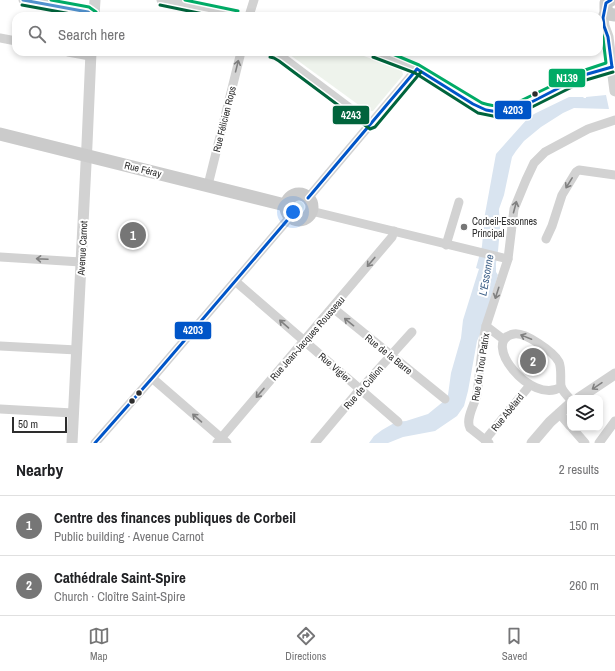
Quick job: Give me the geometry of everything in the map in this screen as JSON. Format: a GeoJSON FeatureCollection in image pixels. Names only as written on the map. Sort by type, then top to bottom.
{"type":"FeatureCollection","features":[{"type":"Feature","properties":{"kind":"main road","name":"Rue Féray"},"geometry":{"type":"LineString","coordinates":[[0,134],[285,204]]}},
{"type":"Feature","properties":{"kind":"main road"},"geometry":{"type":"LineString","coordinates":[[301,194],[308,198],[312,204],[311,211],[307,217],[296,220],[290,217],[286,211],[285,204],[289,197],[301,194]]}},
{"type":"Feature","properties":{"kind":"street"},"geometry":{"type":"LineString","coordinates":[[23,0],[88,12]]}},
{"type":"Feature","properties":{"kind":"street"},"geometry":{"type":"LineString","coordinates":[[94,12],[95,0]]}},
{"type":"Feature","properties":{"kind":"street"},"geometry":{"type":"LineString","coordinates":[[161,0],[218,12]]}},
{"type":"Feature","properties":{"kind":"street"},"geometry":{"type":"LineString","coordinates":[[250,12],[254,0]]}},
{"type":"Feature","properties":{"kind":"street"},"geometry":{"type":"LineString","coordinates":[[612,11],[603,18],[608,37],[615,90]]}},
{"type":"Feature","properties":{"kind":"street"},"geometry":{"type":"LineString","coordinates":[[0,38],[12,40]]}},
{"type":"Feature","properties":{"kind":"street","name":"Avenue Carnot"},"geometry":{"type":"LineString","coordinates":[[72,443],[91,56]]}},
{"type":"Feature","properties":{"kind":"street","name":"Rue Félicien Rops"},"geometry":{"type":"LineString","coordinates":[[208,185],[240,56]]}},
{"type":"Feature","properties":{"kind":"street"},"geometry":{"type":"LineString","coordinates":[[280,56],[371,124]]}},
{"type":"Feature","properties":{"kind":"street"},"geometry":{"type":"LineString","coordinates":[[385,56],[417,69],[473,104],[486,110],[498,112],[507,112],[520,108],[584,76],[612,67]]}},
{"type":"Feature","properties":{"kind":"street"},"geometry":{"type":"LineString","coordinates":[[308,198],[417,69]]}},
{"type":"Feature","properties":{"kind":"street","name":"Rue du Trou Patrix"},"geometry":{"type":"LineString","coordinates":[[487,441],[470,428],[468,424],[476,400],[486,326],[508,259],[514,209],[526,180],[537,159],[548,150],[588,129],[615,120]]}},
{"type":"Feature","properties":{"kind":"street"},"geometry":{"type":"LineString","coordinates":[[546,239],[562,195],[576,172],[579,170],[615,175]]}},
{"type":"Feature","properties":{"kind":"street"},"geometry":{"type":"LineString","coordinates":[[446,245],[459,202]]}},
{"type":"Feature","properties":{"kind":"street"},"geometry":{"type":"LineString","coordinates":[[311,211],[508,259]]}},
{"type":"Feature","properties":{"kind":"street"},"geometry":{"type":"LineString","coordinates":[[95,443],[290,217]]}},
{"type":"Feature","properties":{"kind":"street","name":"Rue Jean-Jacques Rousseau"},"geometry":{"type":"LineString","coordinates":[[222,441],[392,237],[394,231]]}},
{"type":"Feature","properties":{"kind":"street"},"geometry":{"type":"LineString","coordinates":[[0,257],[81,262]]}},
{"type":"Feature","properties":{"kind":"street","name":"Rue Vigier"},"geometry":{"type":"LineString","coordinates":[[235,281],[398,422]]}},
{"type":"Feature","properties":{"kind":"street","name":"Rue de la Barre"},"geometry":{"type":"LineString","coordinates":[[332,308],[445,399]]}},
{"type":"Feature","properties":{"kind":"street"},"geometry":{"type":"LineString","coordinates":[[486,326],[503,339]]}},
{"type":"Feature","properties":{"kind":"street","name":"Rue de Cullion"},"geometry":{"type":"LineString","coordinates":[[314,443],[360,389],[412,332]]}},
{"type":"Feature","properties":{"kind":"street"},"geometry":{"type":"LineString","coordinates":[[561,387],[558,389],[546,390],[530,385],[512,369],[506,359],[502,350],[503,339],[516,333],[533,340],[548,351],[556,358],[560,365],[561,387],[567,395]]}},
{"type":"Feature","properties":{"kind":"street"},"geometry":{"type":"LineString","coordinates":[[0,346],[77,350]]}},
{"type":"Feature","properties":{"kind":"street"},"geometry":{"type":"LineString","coordinates":[[583,395],[615,374]]}},
{"type":"Feature","properties":{"kind":"street"},"geometry":{"type":"LineString","coordinates":[[152,378],[222,441]]}},
{"type":"Feature","properties":{"kind":"street","name":"Rue Abélard"},"geometry":{"type":"LineString","coordinates":[[487,441],[530,385]]}},
{"type":"Feature","properties":{"kind":"street"},"geometry":{"type":"LineString","coordinates":[[532,443],[559,413],[567,406]]}},
{"type":"Feature","properties":{"kind":"street"},"geometry":{"type":"LineString","coordinates":[[0,409],[73,413]]}},
{"type":"Feature","properties":{"kind":"street"},"geometry":{"type":"LineString","coordinates":[[559,413],[567,422]]}},
{"type":"Feature","properties":{"kind":"street"},"geometry":{"type":"LineString","coordinates":[[599,443],[615,421]]}},
{"type":"Feature","properties":{"kind":"street"},"geometry":{"type":"LineString","coordinates":[[574,431],[585,443]]}},
{"type":"Feature","properties":{"kind":"shaded area"},"geometry":{"type":"Polygon","coordinates":[[[291,56],[364,56],[402,70],[403,75],[373,111],[367,111],[291,56]]]}},
{"type":"Feature","properties":{"kind":"shaded area"},"geometry":{"type":"Polygon","coordinates":[[[296,201],[300,201],[304,207],[300,213],[296,213],[292,209],[292,205],[296,201]]]}},
{"type":"Feature","properties":{"kind":"water","name":"L'Essonne"},"geometry":{"type":"Polygon","coordinates":[[[606,95],[609,109],[574,108],[563,113],[541,127],[524,141],[512,157],[504,195],[499,209],[500,229],[496,263],[496,272],[498,275],[477,341],[464,406],[457,416],[435,431],[403,437],[388,443],[369,443],[374,436],[396,422],[406,421],[428,414],[444,401],[448,395],[451,373],[461,338],[463,320],[479,269],[476,268],[482,246],[485,214],[496,154],[529,117],[536,113],[569,97],[586,98],[606,95]]]}},
{"type":"Feature","properties":{"kind":"transit line"},"geometry":{"type":"LineString","coordinates":[[23,0],[88,12]]}},
{"type":"Feature","properties":{"kind":"transit line","name":"N139"},"geometry":{"type":"LineString","coordinates":[[51,0],[89,7],[96,12]]}},
{"type":"Feature","properties":{"kind":"transit line","name":"N139"},"geometry":{"type":"LineString","coordinates":[[185,0],[238,11]]}},
{"type":"Feature","properties":{"kind":"transit line","name":"4203"},"geometry":{"type":"LineString","coordinates":[[611,0],[606,3],[603,18],[608,37],[612,67]]}},
{"type":"Feature","properties":{"kind":"transit line","name":"4243"},"geometry":{"type":"LineString","coordinates":[[22,5],[60,12]]}},
{"type":"Feature","properties":{"kind":"transit line","name":"4243"},"geometry":{"type":"LineString","coordinates":[[160,5],[194,12]]}},
{"type":"Feature","properties":{"kind":"transit line","name":"N139"},"geometry":{"type":"LineString","coordinates":[[398,56],[419,65],[482,103],[493,106],[504,106],[512,105],[582,71],[606,63],[603,38]]}},
{"type":"Feature","properties":{"kind":"transit line","name":"4243"},"geometry":{"type":"LineString","coordinates":[[270,57],[279,61],[370,129],[375,127],[421,72]]}},
{"type":"Feature","properties":{"kind":"transit line","name":"4243"},"geometry":{"type":"LineString","coordinates":[[373,57],[415,73],[478,113],[498,117],[516,115],[586,80],[613,72]]}},
{"type":"Feature","properties":{"kind":"transit line","name":"4203"},"geometry":{"type":"LineString","coordinates":[[417,69],[473,104],[486,110],[507,112],[520,108],[584,75],[612,67]]}},
{"type":"Feature","properties":{"kind":"transit line","name":"4203"},"geometry":{"type":"LineString","coordinates":[[308,198],[417,69]]}},
{"type":"Feature","properties":{"kind":"transit line","name":"4203"},"geometry":{"type":"LineString","coordinates":[[95,443],[290,217]]}},
{"type":"Feature","properties":{"kind":"place","name":"Corbeil-Essonnes Principal"},"geometry":{"type":"Point","coordinates":[464,227]}},
{"type":"Feature","properties":{"kind":"place","name":"Centre des finances publiques de Corbeil"},"geometry":{"type":"Point","coordinates":[133,235]}},
{"type":"Feature","properties":{"kind":"place","name":"Cathédrale Saint-Spire"},"geometry":{"type":"Point","coordinates":[533,361]}}]}
